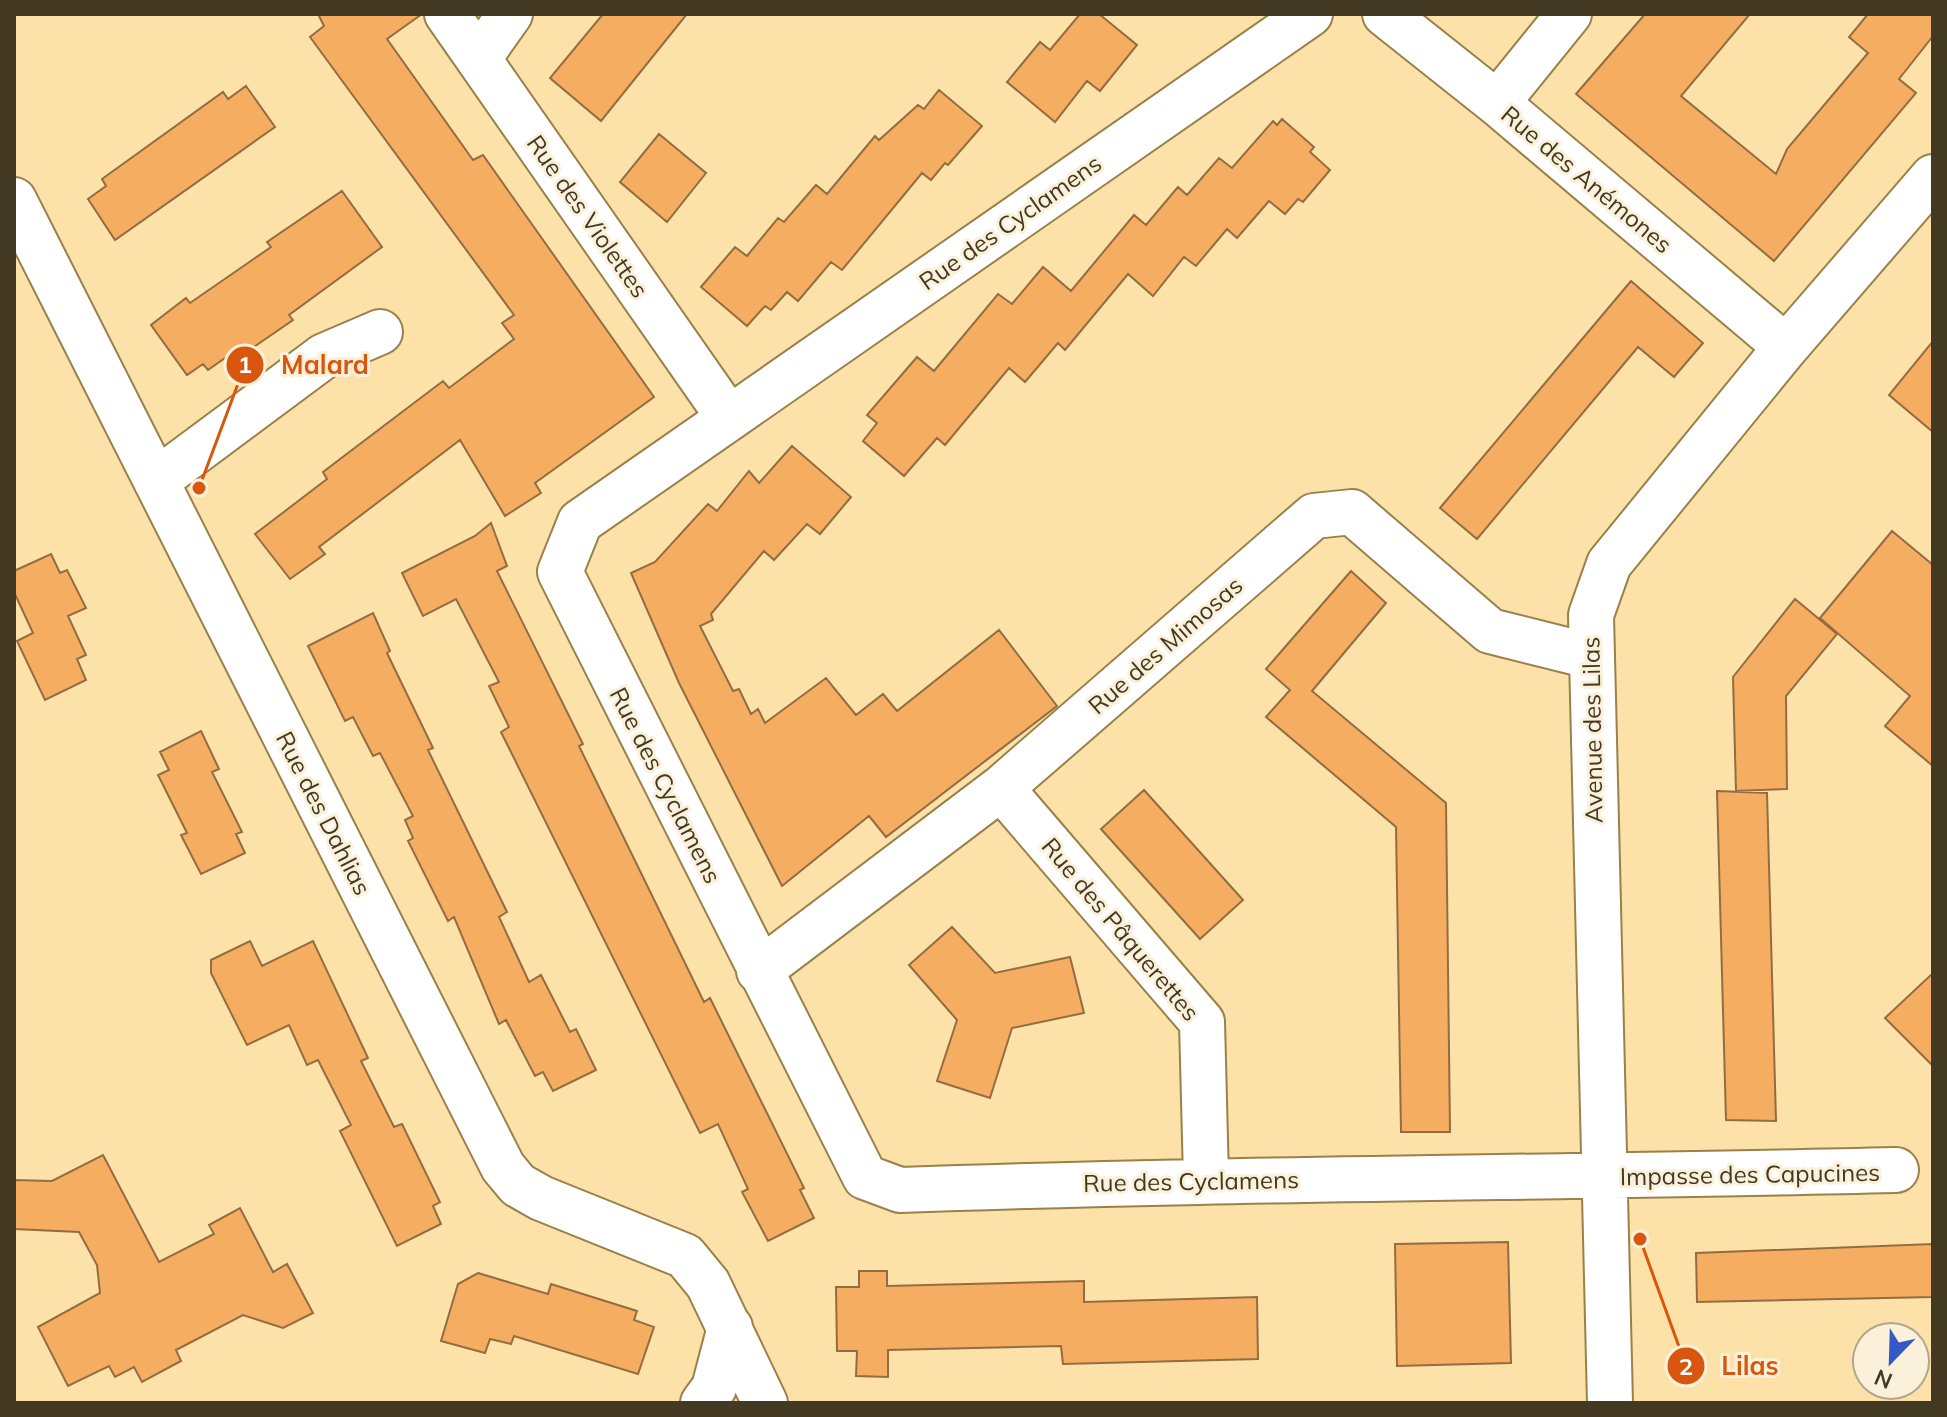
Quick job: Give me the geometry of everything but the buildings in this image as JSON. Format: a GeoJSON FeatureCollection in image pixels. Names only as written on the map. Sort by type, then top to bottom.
{"type":"FeatureCollection","features":[{"type":"Feature","properties":{"kind":"street","name":"Rue des Violettes"},"geometry":{"type":"LineString","coordinates":[[447,14],[729,418]]}},
{"type":"Feature","properties":{"kind":"street"},"geometry":{"type":"LineString","coordinates":[[479,58],[510,14]]}},
{"type":"Feature","properties":{"kind":"street","name":"Rue des Cyclamens"},"geometry":{"type":"LineString","coordinates":[[1310,14],[580,522],[560,572],[865,1177],[900,1190],[1206,1179],[1605,1177]]}},
{"type":"Feature","properties":{"kind":"street","name":"Rue des Anémones"},"geometry":{"type":"LineString","coordinates":[[1385,14],[1497,103],[1786,347]]}},
{"type":"Feature","properties":{"kind":"street"},"geometry":{"type":"LineString","coordinates":[[1497,103],[1569,14]]}},
{"type":"Feature","properties":{"kind":"street","name":"Avenue des Lilas"},"geometry":{"type":"LineString","coordinates":[[1610,1403],[1591,615],[1609,564],[1786,347],[1932,181]]}},
{"type":"Feature","properties":{"kind":"street","name":"Rue des Dahlias"},"geometry":{"type":"LineString","coordinates":[[14,200],[503,1167],[518,1185],[541,1198],[685,1256],[708,1284],[765,1403]]}},
{"type":"Feature","properties":{"kind":"street"},"geometry":{"type":"LineString","coordinates":[[156,481],[324,356],[380,332]]}},
{"type":"Feature","properties":{"kind":"street","name":"Rue des Mimosas"},"geometry":{"type":"LineString","coordinates":[[759,971],[1001,788],[1314,516],[1352,512],[1490,631],[1590,656]]}},
{"type":"Feature","properties":{"kind":"street","name":"Rue des Pâquerettes"},"geometry":{"type":"LineString","coordinates":[[1001,788],[1202,1022],[1206,1179]]}},
{"type":"Feature","properties":{"kind":"street","name":"Impasse des Capucines"},"geometry":{"type":"LineString","coordinates":[[1605,1177],[1896,1170]]}},
{"type":"Feature","properties":{"kind":"street"},"geometry":{"type":"LineString","coordinates":[[703,1403],[714,1388],[730,1327]]}},
{"type":"Feature","properties":{"kind":"place","name":"Malard"},"geometry":{"type":"Point","coordinates":[199,488]}},
{"type":"Feature","properties":{"kind":"place","name":"Lilas"},"geometry":{"type":"Point","coordinates":[1640,1239]}}]}
